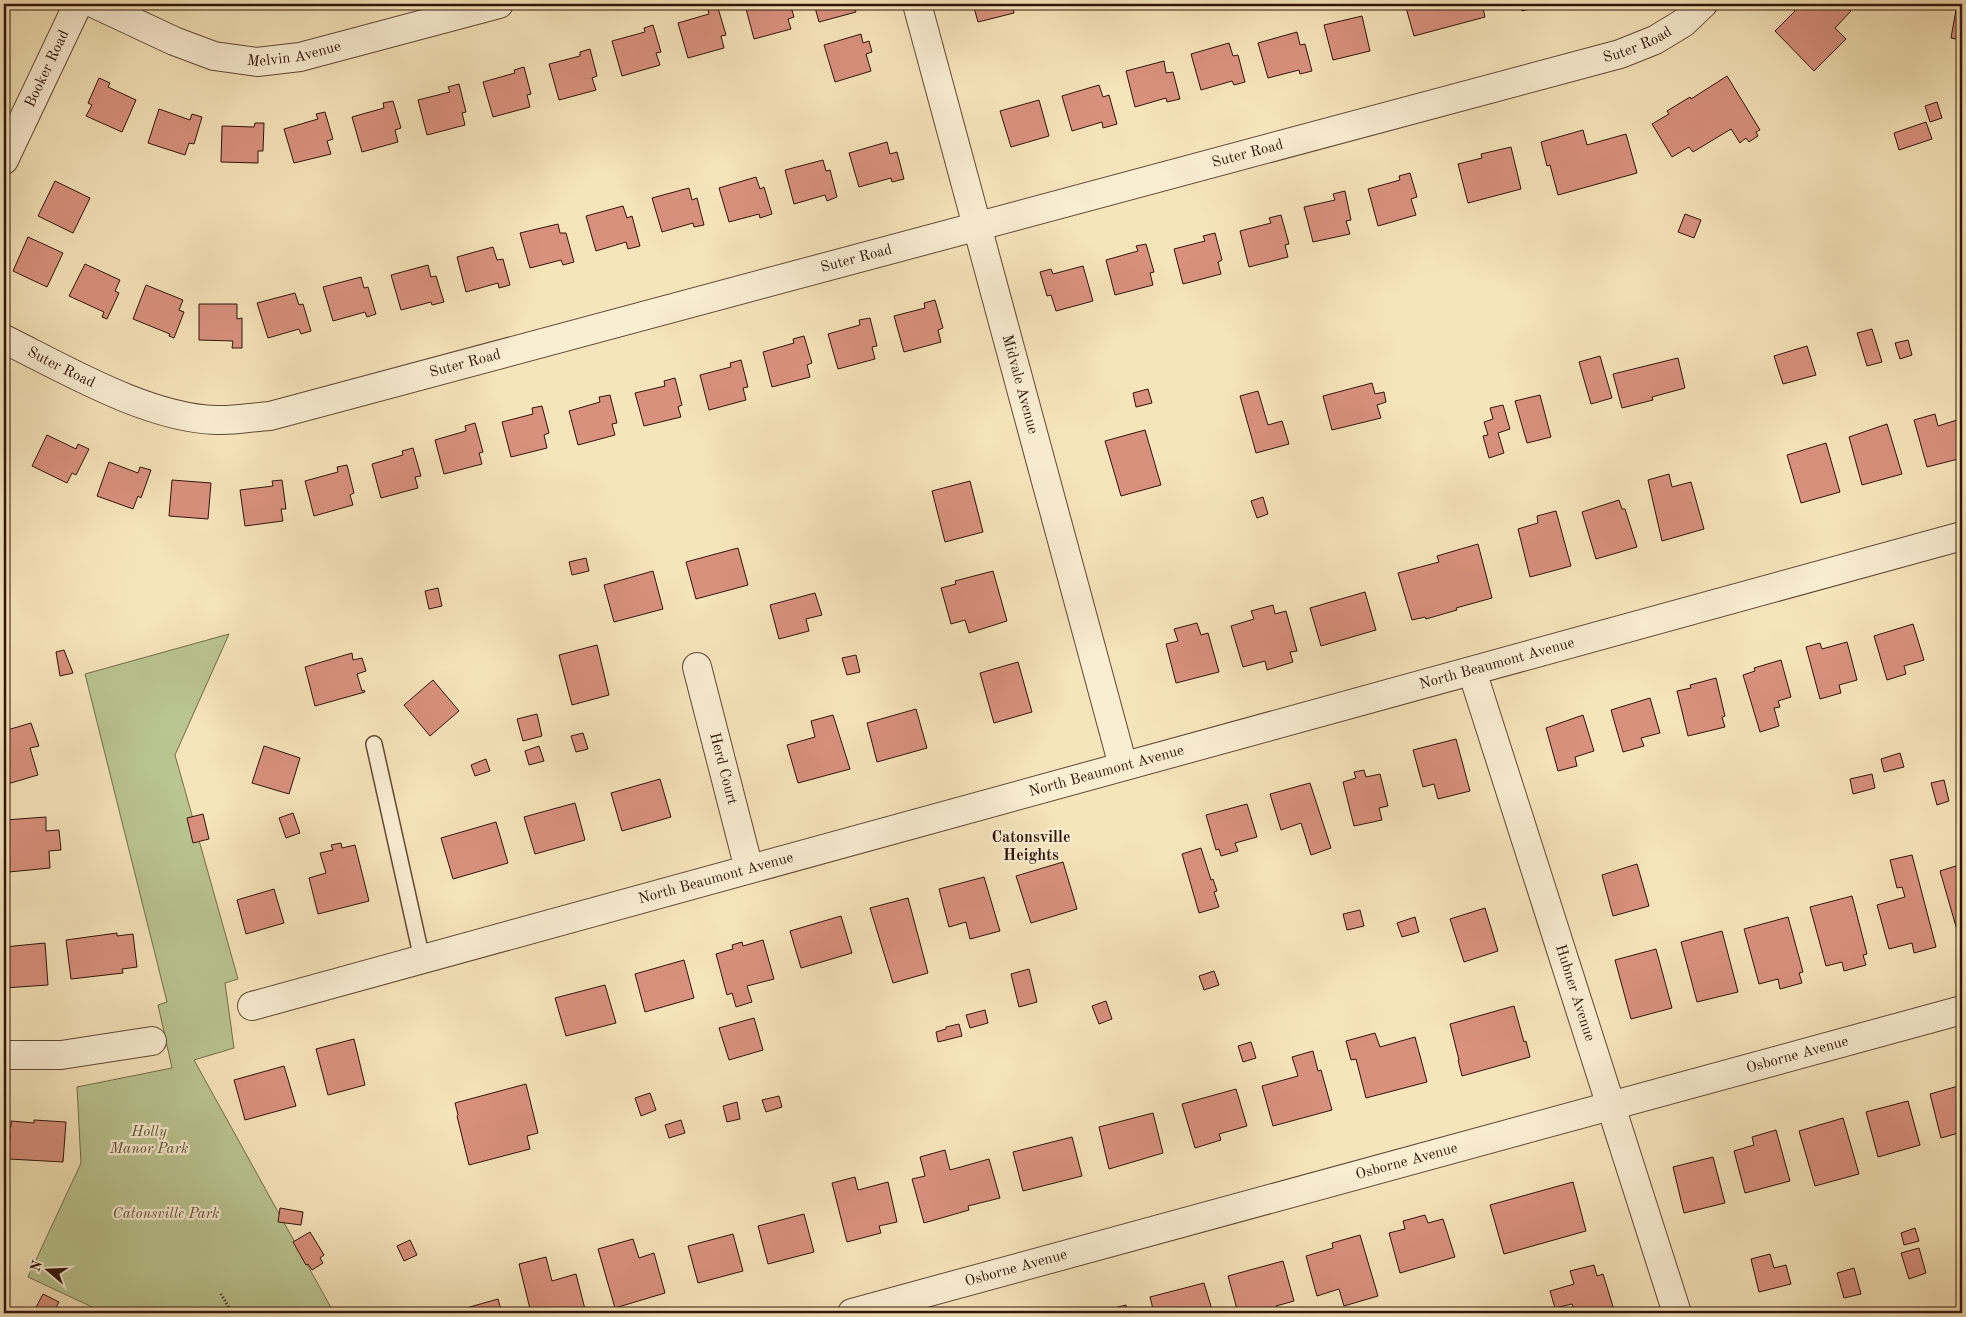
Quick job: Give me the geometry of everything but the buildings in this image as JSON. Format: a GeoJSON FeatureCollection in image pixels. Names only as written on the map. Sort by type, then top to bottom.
{"type":"FeatureCollection","features":[{"type":"Feature","properties":{"kind":"street","name":"Booker Road"},"geometry":{"type":"LineString","coordinates":[[4,160],[78,4]]}},
{"type":"Feature","properties":{"kind":"street","name":"Melvin Avenue"},"geometry":{"type":"LineString","coordinates":[[95,4],[174,41],[214,56],[257,62],[300,57],[500,4]]}},
{"type":"Feature","properties":{"kind":"street","name":"Midvale Avenue"},"geometry":{"type":"LineString","coordinates":[[916,4],[1123,766]]}},
{"type":"Feature","properties":{"kind":"street","name":"Suter Road"},"geometry":{"type":"LineString","coordinates":[[4,339],[133,401],[178,415],[216,420],[270,416],[1620,54],[1656,40],[1676,28],[1703,4]]}},
{"type":"Feature","properties":{"kind":"street","name":"North Beaumont Avenue"},"geometry":{"type":"LineString","coordinates":[[252,1006],[1962,536]]}},
{"type":"Feature","properties":{"kind":"street","name":"Herd Court"},"geometry":{"type":"LineString","coordinates":[[697,667],[749,869]]}},
{"type":"Feature","properties":{"kind":"street","name":"Hubner Avenue"},"geometry":{"type":"LineString","coordinates":[[1472,671],[1677,1313]]}},
{"type":"Feature","properties":{"kind":"street","name":"Osborne Avenue"},"geometry":{"type":"LineString","coordinates":[[852,1313],[1962,1010]]}},
{"type":"Feature","properties":{"kind":"street"},"geometry":{"type":"LineString","coordinates":[[4,1055],[61,1055],[152,1041]]}},
{"type":"Feature","properties":{"kind":"lane"},"geometry":{"type":"LineString","coordinates":[[374,744],[422,959]]}},
{"type":"Feature","properties":{"kind":"path"},"geometry":{"type":"LineString","coordinates":[[222,1294],[232,1313]]}},
{"type":"Feature","properties":{"kind":"green space","name":"Catonsville Park"},"geometry":{"type":"Polygon","coordinates":[[[229,634],[175,755],[238,979],[225,983],[234,1048],[194,1060],[334,1313],[105,1313],[28,1277],[81,1163],[77,1087],[172,1068],[158,1005],[167,1002],[85,674],[229,634]]]}},
{"type":"Feature","properties":{"kind":"district","name":"Catonsville Heights"},"geometry":{"type":"Point","coordinates":[1031,847]}},
{"type":"Feature","properties":{"kind":"park label","name":"Holly Manor Park"},"geometry":{"type":"Point","coordinates":[149,1140]}}]}
